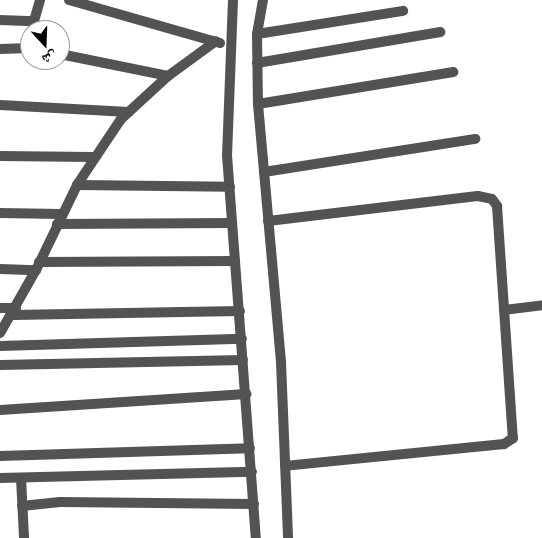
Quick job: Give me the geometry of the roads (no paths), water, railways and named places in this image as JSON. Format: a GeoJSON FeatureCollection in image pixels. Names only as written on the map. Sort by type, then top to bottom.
{"type":"FeatureCollection","features":[{"type":"Feature","properties":{"kind":"street"},"geometry":{"type":"LineString","coordinates":[[35,20],[40,0]]}},
{"type":"Feature","properties":{"kind":"street"},"geometry":{"type":"LineString","coordinates":[[69,0],[231,46]]}},
{"type":"Feature","properties":{"kind":"street"},"geometry":{"type":"LineString","coordinates":[[233,0],[227,155],[256,538]]}},
{"type":"Feature","properties":{"kind":"street"},"geometry":{"type":"LineString","coordinates":[[263,0],[257,34],[258,104],[281,362],[288,538]]}},
{"type":"Feature","properties":{"kind":"street"},"geometry":{"type":"LineString","coordinates":[[257,34],[403,11]]}},
{"type":"Feature","properties":{"kind":"street"},"geometry":{"type":"LineString","coordinates":[[0,20],[20,24]]}},
{"type":"Feature","properties":{"kind":"street"},"geometry":{"type":"LineString","coordinates":[[257,63],[440,32]]}},
{"type":"Feature","properties":{"kind":"street"},"geometry":{"type":"LineString","coordinates":[[1,332],[38,266],[76,185],[93,158],[129,112],[168,76],[216,41]]}},
{"type":"Feature","properties":{"kind":"street"},"geometry":{"type":"LineString","coordinates":[[0,49],[20,48]]}},
{"type":"Feature","properties":{"kind":"street"},"geometry":{"type":"LineString","coordinates":[[70,56],[168,76]]}},
{"type":"Feature","properties":{"kind":"street"},"geometry":{"type":"LineString","coordinates":[[258,104],[453,72]]}},
{"type":"Feature","properties":{"kind":"street"},"geometry":{"type":"LineString","coordinates":[[0,105],[129,112]]}},
{"type":"Feature","properties":{"kind":"street"},"geometry":{"type":"LineString","coordinates":[[264,172],[475,139]]}},
{"type":"Feature","properties":{"kind":"street"},"geometry":{"type":"LineString","coordinates":[[0,156],[93,158]]}},
{"type":"Feature","properties":{"kind":"street"},"geometry":{"type":"LineString","coordinates":[[76,185],[230,187]]}},
{"type":"Feature","properties":{"kind":"street"},"geometry":{"type":"LineString","coordinates":[[268,221],[488,196],[497,206],[511,442],[285,466]]}},
{"type":"Feature","properties":{"kind":"street"},"geometry":{"type":"LineString","coordinates":[[0,213],[59,219],[232,223]]}},
{"type":"Feature","properties":{"kind":"street"},"geometry":{"type":"LineString","coordinates":[[0,270],[38,266],[235,261]]}},
{"type":"Feature","properties":{"kind":"street"},"geometry":{"type":"LineString","coordinates":[[504,310],[542,305]]}},
{"type":"Feature","properties":{"kind":"street"},"geometry":{"type":"LineString","coordinates":[[0,308],[14,311],[240,311]]}},
{"type":"Feature","properties":{"kind":"street"},"geometry":{"type":"LineString","coordinates":[[0,346],[242,339]]}},
{"type":"Feature","properties":{"kind":"street"},"geometry":{"type":"LineString","coordinates":[[0,365],[244,360]]}},
{"type":"Feature","properties":{"kind":"street"},"geometry":{"type":"LineString","coordinates":[[0,410],[246,394]]}},
{"type":"Feature","properties":{"kind":"street"},"geometry":{"type":"LineString","coordinates":[[0,456],[250,448]]}},
{"type":"Feature","properties":{"kind":"street"},"geometry":{"type":"LineString","coordinates":[[0,478],[252,472]]}},
{"type":"Feature","properties":{"kind":"street"},"geometry":{"type":"LineString","coordinates":[[21,478],[24,538]]}},
{"type":"Feature","properties":{"kind":"street"},"geometry":{"type":"LineString","coordinates":[[22,506],[60,502],[254,504]]}}]}
